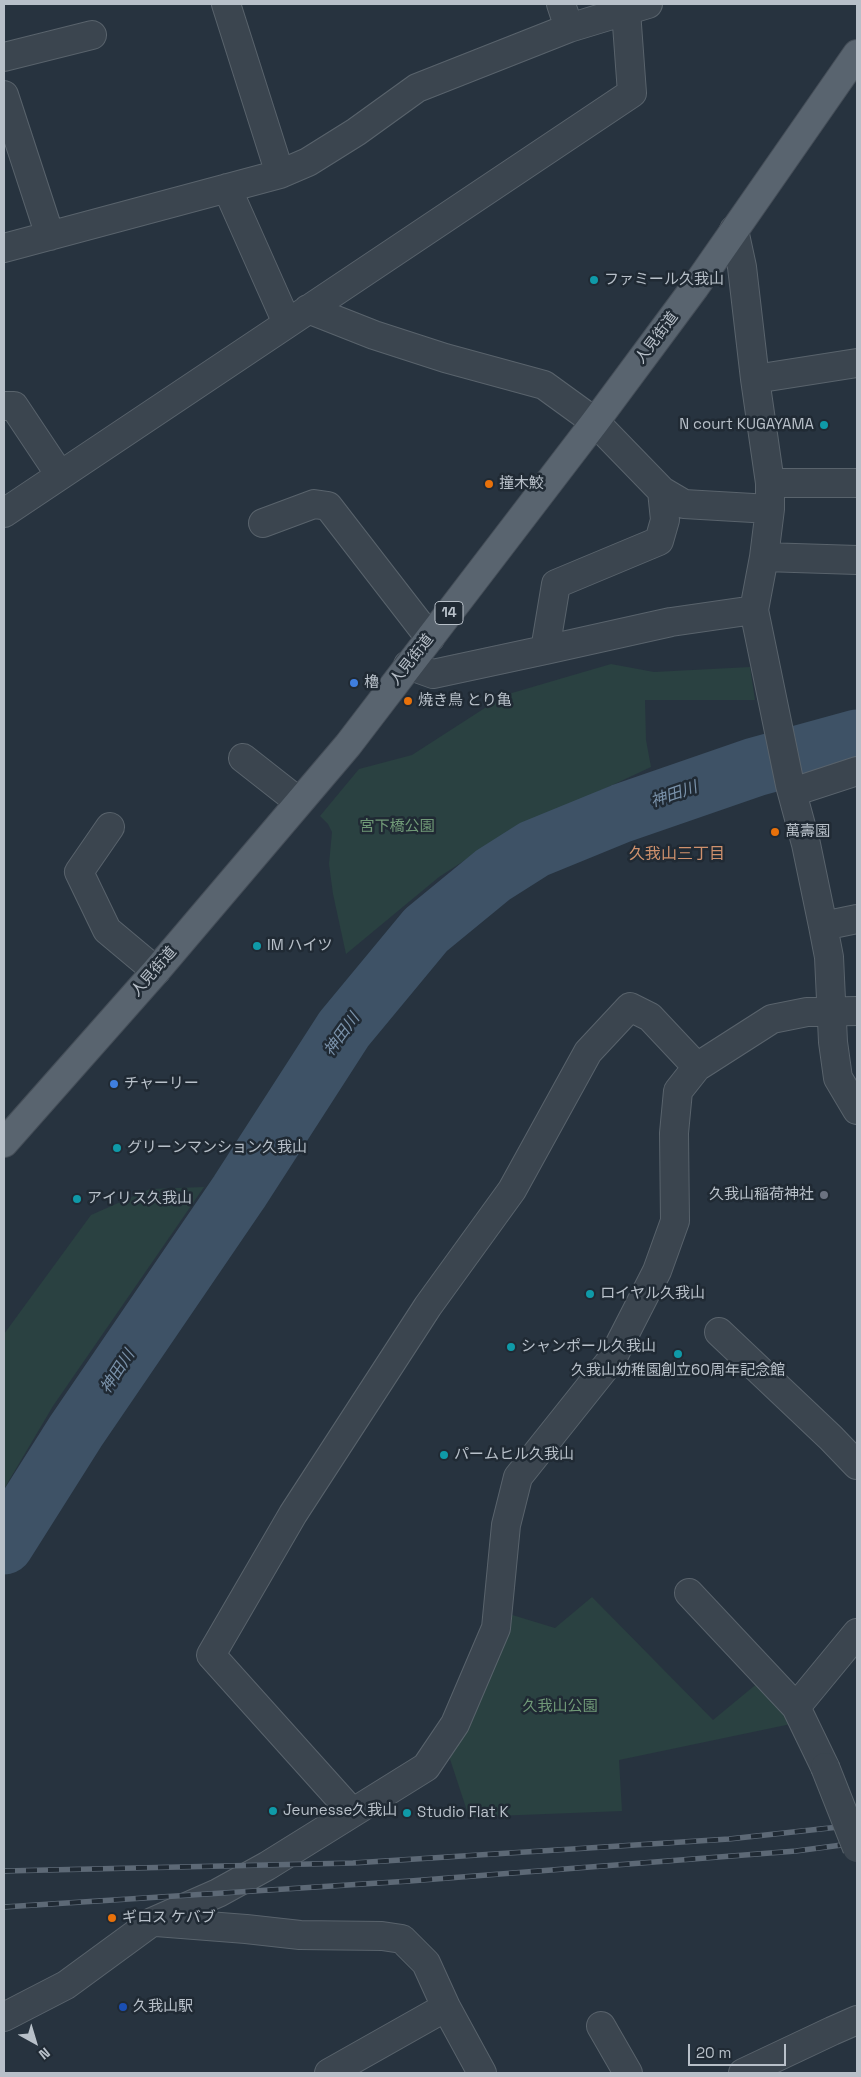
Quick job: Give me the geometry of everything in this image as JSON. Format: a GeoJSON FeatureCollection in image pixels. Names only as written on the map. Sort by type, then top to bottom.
{"type":"FeatureCollection","features":[{"type":"Feature","properties":{"kind":"main road","name":"人見街道"},"geometry":{"type":"LineString","coordinates":[[4,1143],[156,971],[348,745],[595,422],[695,287],[857,54]]}},
{"type":"Feature","properties":{"kind":"street"},"geometry":{"type":"LineString","coordinates":[[226,4],[280,174]]}},
{"type":"Feature","properties":{"kind":"street"},"geometry":{"type":"LineString","coordinates":[[4,248],[280,174],[308,162],[356,132],[417,88],[565,16],[637,7],[632,94],[4,513]]}},
{"type":"Feature","properties":{"kind":"street"},"geometry":{"type":"LineString","coordinates":[[4,57],[92,35]]}},
{"type":"Feature","properties":{"kind":"street"},"geometry":{"type":"LineString","coordinates":[[4,95],[50,236]]}},
{"type":"Feature","properties":{"kind":"street"},"geometry":{"type":"LineString","coordinates":[[227,188],[298,316],[374,335],[436,355],[544,385],[595,422],[662,491],[684,504],[770,496],[857,483]]}},
{"type":"Feature","properties":{"kind":"street"},"geometry":{"type":"LineString","coordinates":[[734,230],[742,266],[770,496],[764,557],[754,610],[781,745],[829,957],[844,1010],[833,1042],[838,1078],[857,1110]]}},
{"type":"Feature","properties":{"kind":"street"},"geometry":{"type":"LineString","coordinates":[[755,378],[857,362]]}},
{"type":"Feature","properties":{"kind":"street"},"geometry":{"type":"LineString","coordinates":[[4,406],[14,406],[60,475]]}},
{"type":"Feature","properties":{"kind":"street"},"geometry":{"type":"LineString","coordinates":[[546,650],[556,584],[659,541],[665,520],[662,491]]}},
{"type":"Feature","properties":{"kind":"street"},"geometry":{"type":"LineString","coordinates":[[263,523],[314,504],[328,506],[430,638]]}},
{"type":"Feature","properties":{"kind":"street"},"geometry":{"type":"LineString","coordinates":[[764,557],[857,560]]}},
{"type":"Feature","properties":{"kind":"street"},"geometry":{"type":"LineString","coordinates":[[408,665],[433,674],[671,622],[754,610]]}},
{"type":"Feature","properties":{"kind":"street"},"geometry":{"type":"LineString","coordinates":[[243,758],[299,802]]}},
{"type":"Feature","properties":{"kind":"street"},"geometry":{"type":"LineString","coordinates":[[792,788],[857,771]]}},
{"type":"Feature","properties":{"kind":"street"},"geometry":{"type":"LineString","coordinates":[[110,827],[79,872],[107,930],[156,971]]}},
{"type":"Feature","properties":{"kind":"street"},"geometry":{"type":"LineString","coordinates":[[823,926],[857,919]]}},
{"type":"Feature","properties":{"kind":"street"},"geometry":{"type":"LineString","coordinates":[[352,1812],[211,1656],[293,1514],[406,1339],[512,1190],[588,1052],[630,1008],[650,1017],[697,1067]]}},
{"type":"Feature","properties":{"kind":"street"},"geometry":{"type":"LineString","coordinates":[[4,2017],[66,1985],[152,1922],[218,1893],[267,1866],[426,1767],[456,1724],[496,1628],[506,1525],[518,1477],[612,1359],[657,1271],[675,1222],[674,1133],[678,1091],[697,1067],[772,1019],[844,1010]]}},
{"type":"Feature","properties":{"kind":"street"},"geometry":{"type":"LineString","coordinates":[[719,1332],[857,1465]]}},
{"type":"Feature","properties":{"kind":"street"},"geometry":{"type":"LineString","coordinates":[[689,1593],[796,1707],[825,1767],[857,1848]]}},
{"type":"Feature","properties":{"kind":"street"},"geometry":{"type":"LineString","coordinates":[[796,1707],[857,1634]]}},
{"type":"Feature","properties":{"kind":"street"},"geometry":{"type":"LineString","coordinates":[[152,1922],[300,1935],[382,1936],[402,1939],[426,1963],[446,2007],[482,2073]]}},
{"type":"Feature","properties":{"kind":"street"},"geometry":{"type":"LineString","coordinates":[[330,2073],[446,2007]]}},
{"type":"Feature","properties":{"kind":"street"},"geometry":{"type":"LineString","coordinates":[[743,2073],[857,2020]]}},
{"type":"Feature","properties":{"kind":"street"},"geometry":{"type":"LineString","coordinates":[[601,2026],[628,2073]]}},
{"type":"Feature","properties":{"kind":"green space","name":"宮下橋公園"},"geometry":{"type":"Polygon","coordinates":[[[611,664],[654,672],[750,667],[755,700],[645,700],[646,740],[651,767],[499,838],[439,877],[346,954],[333,894],[329,864],[332,832],[328,824],[320,816],[359,769],[412,755],[505,695],[611,664]]]}},
{"type":"Feature","properties":{"kind":"green space"},"geometry":{"type":"Polygon","coordinates":[[[204,1187],[53,1406],[4,1489],[4,1334],[91,1215],[150,1189],[204,1187]]]}},
{"type":"Feature","properties":{"kind":"green space","name":"久我山公園"},"geometry":{"type":"Polygon","coordinates":[[[592,1597],[713,1720],[759,1682],[785,1710],[791,1724],[619,1760],[622,1811],[469,1817],[447,1750],[509,1614],[555,1628],[592,1597]]]}},
{"type":"Feature","properties":{"kind":"waterway","name":"神田川"},"geometry":{"type":"LineString","coordinates":[[4,1545],[76,1431],[239,1192],[344,1029],[426,930],[493,875],[534,849],[622,813],[755,767],[857,739]]}},
{"type":"Feature","properties":{"kind":"railway"},"geometry":{"type":"LineString","coordinates":[[4,1871],[353,1863],[729,1839],[857,1825]]}},
{"type":"Feature","properties":{"kind":"railway"},"geometry":{"type":"LineString","coordinates":[[4,1907],[410,1881],[796,1851],[857,1843]]}},
{"type":"Feature","properties":{"kind":"place","name":"ファミール久我山"},"geometry":{"type":"Point","coordinates":[594,280]}},
{"type":"Feature","properties":{"kind":"place","name":"N court KUGAYAMA"},"geometry":{"type":"Point","coordinates":[824,425]}},
{"type":"Feature","properties":{"kind":"place","name":"撞木鮫"},"geometry":{"type":"Point","coordinates":[489,484]}},
{"type":"Feature","properties":{"kind":"place","name":"櫓"},"geometry":{"type":"Point","coordinates":[354,683]}},
{"type":"Feature","properties":{"kind":"place","name":"焼き鳥 とり亀"},"geometry":{"type":"Point","coordinates":[408,701]}},
{"type":"Feature","properties":{"kind":"place","name":"萬壽園"},"geometry":{"type":"Point","coordinates":[775,832]}},
{"type":"Feature","properties":{"kind":"place","name":"IM ハイツ"},"geometry":{"type":"Point","coordinates":[257,946]}},
{"type":"Feature","properties":{"kind":"place","name":"チャーリー"},"geometry":{"type":"Point","coordinates":[114,1084]}},
{"type":"Feature","properties":{"kind":"place","name":"グリーンマンション久我山"},"geometry":{"type":"Point","coordinates":[117,1148]}},
{"type":"Feature","properties":{"kind":"place","name":"久我山稲荷神社"},"geometry":{"type":"Point","coordinates":[824,1195]}},
{"type":"Feature","properties":{"kind":"place","name":"アイリス久我山"},"geometry":{"type":"Point","coordinates":[77,1199]}},
{"type":"Feature","properties":{"kind":"place","name":"ロイヤル久我山"},"geometry":{"type":"Point","coordinates":[590,1294]}},
{"type":"Feature","properties":{"kind":"place","name":"シャンポール久我山"},"geometry":{"type":"Point","coordinates":[511,1347]}},
{"type":"Feature","properties":{"kind":"place","name":"久我山幼稚園創立60周年記念館"},"geometry":{"type":"Point","coordinates":[678,1354]}},
{"type":"Feature","properties":{"kind":"place","name":"パームヒル久我山"},"geometry":{"type":"Point","coordinates":[444,1455]}},
{"type":"Feature","properties":{"kind":"place","name":"Jeunesse久我山"},"geometry":{"type":"Point","coordinates":[273,1811]}},
{"type":"Feature","properties":{"kind":"place","name":"Studio Flat K"},"geometry":{"type":"Point","coordinates":[407,1813]}},
{"type":"Feature","properties":{"kind":"place","name":"ギロス ケバブ"},"geometry":{"type":"Point","coordinates":[112,1918]}},
{"type":"Feature","properties":{"kind":"place","name":"久我山駅"},"geometry":{"type":"Point","coordinates":[123,2007]}},
{"type":"Feature","properties":{"kind":"district","name":"久我山三丁目"},"geometry":{"type":"Point","coordinates":[677,855]}}]}
